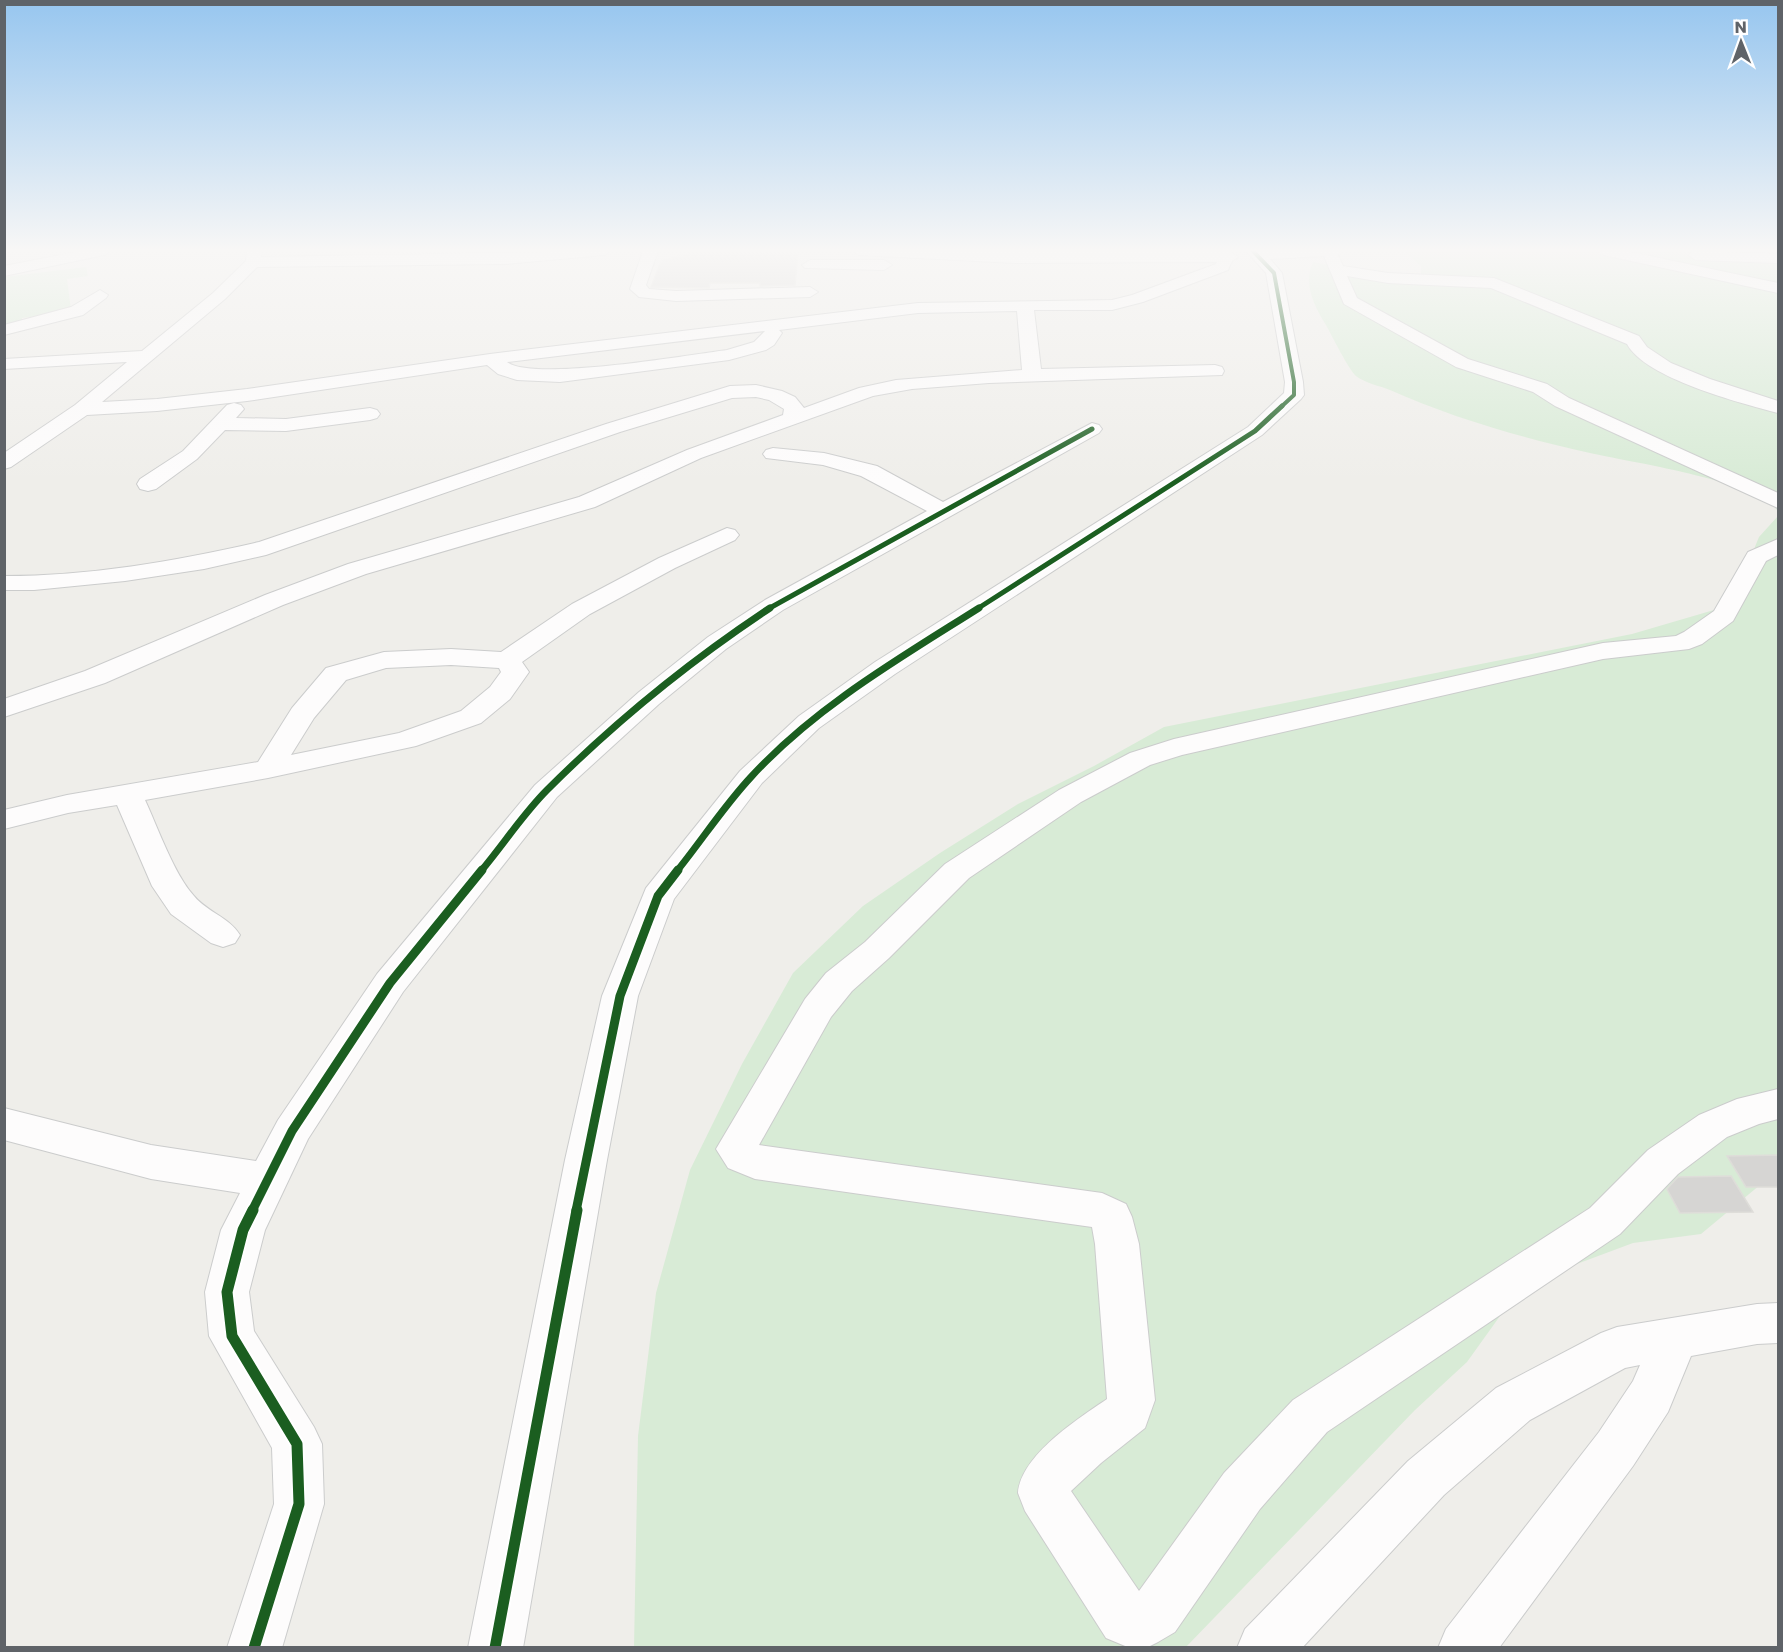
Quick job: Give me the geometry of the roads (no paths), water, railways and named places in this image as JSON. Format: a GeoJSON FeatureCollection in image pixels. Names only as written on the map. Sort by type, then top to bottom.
{"type":"FeatureCollection","features":[{"type":"Feature","properties":{"kind":"street"},"geometry":{"type":"LineString","coordinates":[[4,464],[82,409],[179,328]]}},
{"type":"Feature","properties":{"kind":"street"},"geometry":{"type":"LineString","coordinates":[[82,409],[247,395],[490,359],[505,370],[517,374],[560,376],[712,358],[744,352],[768,341],[773,335],[773,328]]}},
{"type":"Feature","properties":{"kind":"street"},"geometry":{"type":"LineString","coordinates":[[1027,328],[1032,375]]}},
{"type":"Feature","properties":{"kind":"street"},"geometry":{"type":"LineString","coordinates":[[495,1647],[584,1172],[620,996],[658,896],[751,777],[809,722],[885,668],[1255,431],[1281,409],[1294,395],[1294,381],[1284,328]]}},
{"type":"Feature","properties":{"kind":"street"},"geometry":{"type":"LineString","coordinates":[[1399,328],[1462,363],[1540,388],[1562,402],[1779,501]]}},
{"type":"Feature","properties":{"kind":"street"},"geometry":{"type":"LineString","coordinates":[[1605,328],[1633,340],[1643,355],[1650,360],[1687,376],[1779,407]]}},
{"type":"Feature","properties":{"kind":"street"},"geometry":{"type":"LineString","coordinates":[[4,364],[145,356]]}},
{"type":"Feature","properties":{"kind":"street"},"geometry":{"type":"LineString","coordinates":[[4,709],[95,676],[284,596],[357,569],[587,502],[694,454],[792,417],[889,385],[1032,375],[1215,370]]}},
{"type":"Feature","properties":{"kind":"street"},"geometry":{"type":"LineString","coordinates":[[4,583],[34,583],[125,574],[204,562],[266,548],[613,428],[730,392],[756,391],[775,394],[788,400],[794,408],[792,417]]}},
{"type":"Feature","properties":{"kind":"street"},"geometry":{"type":"LineString","coordinates":[[148,484],[190,455],[247,395]]}},
{"type":"Feature","properties":{"kind":"street"},"geometry":{"type":"LineString","coordinates":[[221,424],[286,425],[370,414]]}},
{"type":"Feature","properties":{"kind":"street"},"geometry":{"type":"LineString","coordinates":[[254,1647],[299,1504],[297,1444],[232,1336],[227,1292],[243,1230],[292,1131],[390,983],[546,791],[649,698],[717,643],[774,604],[1092,429]]}},
{"type":"Feature","properties":{"kind":"street"},"geometry":{"type":"LineString","coordinates":[[4,442],[40,440]]}},
{"type":"Feature","properties":{"kind":"street"},"geometry":{"type":"LineString","coordinates":[[773,454],[824,459],[869,471],[943,511]]}},
{"type":"Feature","properties":{"kind":"street"},"geometry":{"type":"LineString","coordinates":[[268,769],[302,714],[325,684],[336,674],[384,660],[451,657],[507,660],[581,609],[667,563],[727,535]]}},
{"type":"Feature","properties":{"kind":"street"},"geometry":{"type":"LineString","coordinates":[[1779,546],[1756,557],[1724,616],[1693,638],[1680,643],[1603,651],[1174,748],[1140,759],[1070,796],[957,871],[877,950],[838,982],[818,1008],[736,1149],[742,1156],[755,1162],[1102,1210],[1112,1216],[1117,1244],[1131,1400],[1128,1412],[1110,1424],[1059,1469],[1045,1484],[1043,1493],[1125,1619],[1138,1623],[1156,1613],[1242,1491],[1310,1416],[1605,1221],[1663,1162],[1713,1126],[1751,1110],[1779,1104]]}},
{"type":"Feature","properties":{"kind":"street"},"geometry":{"type":"LineString","coordinates":[[4,820],[67,804],[268,769],[406,740],[471,717],[500,693],[515,672],[507,660]]}},
{"type":"Feature","properties":{"kind":"street"},"geometry":{"type":"LineString","coordinates":[[127,793],[169,886],[183,906],[223,936]]}},
{"type":"Feature","properties":{"kind":"street"},"geometry":{"type":"LineString","coordinates":[[4,1124],[151,1162],[268,1180]]}},
{"type":"Feature","properties":{"kind":"street"},"geometry":{"type":"LineString","coordinates":[[1264,1647],[1426,1478],[1514,1404],[1617,1348],[1779,1323]]}},
{"type":"Feature","properties":{"kind":"street"},"geometry":{"type":"LineString","coordinates":[[1465,1647],[1616,1449],[1651,1396],[1675,1338]]}}]}
